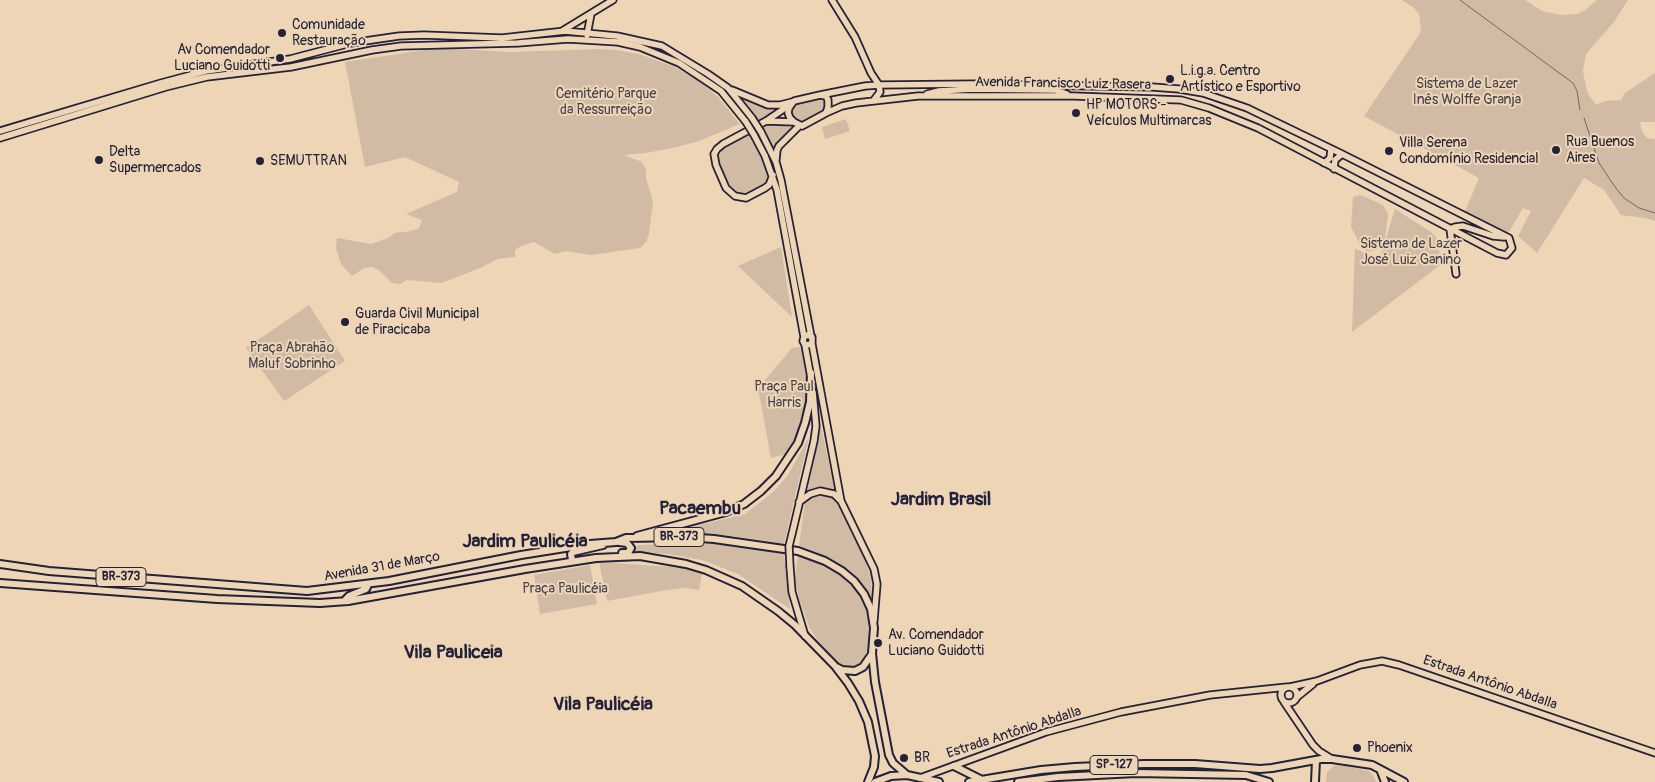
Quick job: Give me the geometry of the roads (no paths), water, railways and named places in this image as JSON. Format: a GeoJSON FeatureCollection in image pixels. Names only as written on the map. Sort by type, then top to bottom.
{"type":"FeatureCollection","features":[{"type":"Feature","properties":{"kind":"main road"},"geometry":{"type":"LineString","coordinates":[[626,538],[726,512],[744,504],[761,490],[776,476],[798,442],[810,402],[811,373]]}},
{"type":"Feature","properties":{"kind":"main road","name":"Avenida 31 de Março"},"geometry":{"type":"LineString","coordinates":[[0,564],[49,571],[292,591],[329,590],[368,585],[521,555],[590,544],[616,542],[626,538],[686,537],[714,539],[798,551],[816,557],[837,568],[854,581],[864,594],[871,609],[874,628]]}},
{"type":"Feature","properties":{"kind":"main road"},"geometry":{"type":"LineString","coordinates":[[596,558],[606,554],[628,554],[631,548],[627,543],[616,542]]}},
{"type":"Feature","properties":{"kind":"main road"},"geometry":{"type":"LineString","coordinates":[[572,560],[571,554],[573,552],[596,548],[608,543]]}},
{"type":"Feature","properties":{"kind":"main road","name":"Avenida 31 de Março"},"geometry":{"type":"LineString","coordinates":[[0,583],[270,602],[320,603],[348,601],[572,560],[640,556],[686,564],[706,570],[742,586],[778,611],[806,636]]}},
{"type":"Feature","properties":{"kind":"main road"},"geometry":{"type":"LineString","coordinates":[[389,581],[389,594]]}},
{"type":"Feature","properties":{"kind":"main road"},"geometry":{"type":"LineString","coordinates":[[348,601],[346,599],[349,596],[366,589],[368,585]]}},
{"type":"Feature","properties":{"kind":"main road","name":"BR-373"},"geometry":{"type":"LineString","coordinates":[[874,628],[872,653],[875,682],[889,755],[899,769],[907,775]]}},
{"type":"Feature","properties":{"kind":"main road","name":"BR-373"},"geometry":{"type":"LineString","coordinates":[[806,636],[835,666],[855,695],[868,722],[875,756],[874,767],[868,782]]}},
{"type":"Feature","properties":{"kind":"main road"},"geometry":{"type":"LineString","coordinates":[[835,666],[842,670],[855,672],[864,667],[872,653]]}},
{"type":"Feature","properties":{"kind":"main road"},"geometry":{"type":"LineString","coordinates":[[1315,772],[1321,762],[1330,759]]}},
{"type":"Feature","properties":{"kind":"main road","name":"SP-127"},"geometry":{"type":"LineString","coordinates":[[969,782],[1041,770],[1109,765],[1195,764],[1272,768],[1330,759],[1369,764],[1404,782]]}},
{"type":"Feature","properties":{"kind":"main road"},"geometry":{"type":"LineString","coordinates":[[1315,782],[1316,760]]}},
{"type":"Feature","properties":{"kind":"main road"},"geometry":{"type":"LineString","coordinates":[[954,766],[982,780]]}},
{"type":"Feature","properties":{"kind":"main road"},"geometry":{"type":"LineString","coordinates":[[1378,767],[1385,782]]}},
{"type":"Feature","properties":{"kind":"main road","name":"SP-127"},"geometry":{"type":"LineString","coordinates":[[1018,782],[1058,777],[1136,773],[1246,775],[1269,782]]}},
{"type":"Feature","properties":{"kind":"main road"},"geometry":{"type":"LineString","coordinates":[[875,782],[892,776],[907,775],[939,782]]}},
{"type":"Feature","properties":{"kind":"street"},"geometry":{"type":"LineString","coordinates":[[561,32],[613,0]]}},
{"type":"Feature","properties":{"kind":"street"},"geometry":{"type":"LineString","coordinates":[[832,0],[855,37],[871,73],[879,85],[880,92],[874,100]]}},
{"type":"Feature","properties":{"kind":"street"},"geometry":{"type":"LineString","coordinates":[[587,40],[591,14]]}},
{"type":"Feature","properties":{"kind":"street"},"geometry":{"type":"LineString","coordinates":[[0,131],[168,81],[206,72],[290,59],[351,44],[399,36],[502,38],[561,32],[588,32],[635,39],[662,46],[728,88],[761,132],[776,162],[781,180],[808,336]]}},
{"type":"Feature","properties":{"kind":"street"},"geometry":{"type":"LineString","coordinates":[[0,138],[166,87],[207,77],[291,67],[372,50],[402,46],[518,44],[568,39],[587,40],[618,42],[640,47],[679,63],[721,91],[754,135],[773,175],[808,336],[813,339],[809,345],[816,426],[810,462],[789,546],[792,592],[806,636]]}},
{"type":"Feature","properties":{"kind":"street"},"geometry":{"type":"LineString","coordinates":[[865,86],[871,73]]}},
{"type":"Feature","properties":{"kind":"street","name":"Avenida Francisco Luiz Rasera"},"geometry":{"type":"LineString","coordinates":[[728,88],[768,105],[793,103],[820,95],[879,85],[1050,85],[1179,89],[1203,93],[1247,108],[1342,154],[1509,238],[1512,248],[1506,254],[1497,253],[1258,128],[1197,104],[1181,100],[1074,96],[918,96],[874,100],[842,106],[809,122],[797,124]]}},
{"type":"Feature","properties":{"kind":"street"},"geometry":{"type":"LineString","coordinates":[[1179,89],[1181,100]]}},
{"type":"Feature","properties":{"kind":"street"},"geometry":{"type":"LineString","coordinates":[[1197,104],[1198,98],[1203,93]]}},
{"type":"Feature","properties":{"kind":"street"},"geometry":{"type":"LineString","coordinates":[[820,95],[826,96],[828,100],[826,113]]}},
{"type":"Feature","properties":{"kind":"street"},"geometry":{"type":"LineString","coordinates":[[773,175],[765,188],[746,198],[734,196],[726,188],[716,165],[714,154],[723,144],[766,121],[793,103]]}},
{"type":"Feature","properties":{"kind":"street"},"geometry":{"type":"LineString","coordinates":[[793,103],[788,113],[790,118],[797,124]]}},
{"type":"Feature","properties":{"kind":"street"},"geometry":{"type":"LineString","coordinates":[[766,121],[797,124]]}},
{"type":"Feature","properties":{"kind":"street"},"geometry":{"type":"LineString","coordinates":[[776,162],[779,146],[797,124]]}},
{"type":"Feature","properties":{"kind":"street"},"geometry":{"type":"LineString","coordinates":[[1324,163],[1330,158],[1331,149]]}},
{"type":"Feature","properties":{"kind":"street"},"geometry":{"type":"LineString","coordinates":[[1334,169],[1336,160],[1342,154]]}},
{"type":"Feature","properties":{"kind":"street"},"geometry":{"type":"LineString","coordinates":[[765,188],[777,190]]}},
{"type":"Feature","properties":{"kind":"street"},"geometry":{"type":"LineString","coordinates":[[1456,274],[1450,229],[1463,226],[1493,236],[1509,238]]}},
{"type":"Feature","properties":{"kind":"street"},"geometry":{"type":"LineString","coordinates":[[808,336],[803,341],[809,345],[841,501],[874,569],[877,584],[874,628]]}},
{"type":"Feature","properties":{"kind":"street"},"geometry":{"type":"LineString","coordinates":[[799,502],[810,494],[820,491],[834,494],[841,501]]}},
{"type":"Feature","properties":{"kind":"street","name":"Estrada Antônio Abdalla"},"geometry":{"type":"LineString","coordinates":[[922,779],[1046,732],[1121,712],[1210,696],[1288,687],[1317,681],[1360,665],[1382,661],[1399,664],[1655,753]]}},
{"type":"Feature","properties":{"kind":"street","name":"Estrada Antônio Abdalla"},"geometry":{"type":"LineString","coordinates":[[1296,699],[1317,681]]}},
{"type":"Feature","properties":{"kind":"street"},"geometry":{"type":"LineString","coordinates":[[1296,719],[1295,689],[1288,687],[1282,693],[1283,700],[1313,745],[1330,759]]}},
{"type":"Feature","properties":{"kind":"street","name":"Estrada Antônio Abdalla"},"geometry":{"type":"LineString","coordinates":[[1264,691],[1274,692],[1283,700]]}},
{"type":"Feature","properties":{"kind":"street"},"geometry":{"type":"LineString","coordinates":[[1283,700],[1290,704],[1296,699]]}},
{"type":"Feature","properties":{"kind":"street"},"geometry":{"type":"LineString","coordinates":[[1313,745],[1316,760]]}},
{"type":"Feature","properties":{"kind":"waterway"},"geometry":{"type":"LineString","coordinates":[[1460,0],[1573,83],[1577,91],[1580,110]]}},
{"type":"Feature","properties":{"kind":"waterway"},"geometry":{"type":"LineString","coordinates":[[1584,118],[1599,163],[1615,187],[1624,198],[1639,208],[1655,213]]}},
{"type":"Feature","properties":{"kind":"place","name":"Comunidade Restauração"},"geometry":{"type":"Point","coordinates":[282,33]}},
{"type":"Feature","properties":{"kind":"place","name":"Av Comendador Luciano Guidotti"},"geometry":{"type":"Point","coordinates":[280,58]}},
{"type":"Feature","properties":{"kind":"place","name":"L.i.g.a. Centro Artístico e Esportivo"},"geometry":{"type":"Point","coordinates":[1170,79]}},
{"type":"Feature","properties":{"kind":"place","name":"HP MOTORS - Veículos Multimarcas"},"geometry":{"type":"Point","coordinates":[1076,113]}},
{"type":"Feature","properties":{"kind":"place","name":"Rua Buenos Aires"},"geometry":{"type":"Point","coordinates":[1556,150]}},
{"type":"Feature","properties":{"kind":"place","name":"Villa Serena Condomínio Residencial"},"geometry":{"type":"Point","coordinates":[1389,151]}},
{"type":"Feature","properties":{"kind":"place","name":"Delta Supermercados"},"geometry":{"type":"Point","coordinates":[99,160]}},
{"type":"Feature","properties":{"kind":"place","name":"SEMUTTRAN"},"geometry":{"type":"Point","coordinates":[260,161]}},
{"type":"Feature","properties":{"kind":"place","name":"Guarda Civil Municipal de Piracicaba"},"geometry":{"type":"Point","coordinates":[345,322]}},
{"type":"Feature","properties":{"kind":"place","name":"Av. Comendador Luciano Guidotti"},"geometry":{"type":"Point","coordinates":[878,643]}},
{"type":"Feature","properties":{"kind":"place","name":"Phoenix"},"geometry":{"type":"Point","coordinates":[1357,748]}},
{"type":"Feature","properties":{"kind":"place","name":"BR"},"geometry":{"type":"Point","coordinates":[904,758]}},
{"type":"Feature","properties":{"kind":"district","name":"Jardim Brasil"},"geometry":{"type":"Point","coordinates":[941,500]}},
{"type":"Feature","properties":{"kind":"district","name":"Pacaembu"},"geometry":{"type":"Point","coordinates":[700,509]}},
{"type":"Feature","properties":{"kind":"district","name":"Jardim Paulicéia"},"geometry":{"type":"Point","coordinates":[525,542]}},
{"type":"Feature","properties":{"kind":"district","name":"Vila Pauliceia"},"geometry":{"type":"Point","coordinates":[453,653]}},
{"type":"Feature","properties":{"kind":"district","name":"Vila Paulicéia"},"geometry":{"type":"Point","coordinates":[603,705]}},
{"type":"Feature","properties":{"kind":"park label","name":"Sistema de Lazer Inês Wolffe Granja"},"geometry":{"type":"Point","coordinates":[1467,92]}},
{"type":"Feature","properties":{"kind":"park label","name":"Cemitério Parque da Ressurreição"},"geometry":{"type":"Point","coordinates":[606,102]}},
{"type":"Feature","properties":{"kind":"park label","name":"Sistema de Lazer José Luiz Ganino"},"geometry":{"type":"Point","coordinates":[1411,252]}},
{"type":"Feature","properties":{"kind":"park label","name":"Praça Abrahão Maluf Sobrinho"},"geometry":{"type":"Point","coordinates":[292,356]}},
{"type":"Feature","properties":{"kind":"park label","name":"Praça Paul Harris"},"geometry":{"type":"Point","coordinates":[784,396]}},
{"type":"Feature","properties":{"kind":"park label","name":"Praça Paulicéia"},"geometry":{"type":"Point","coordinates":[565,589]}}]}
